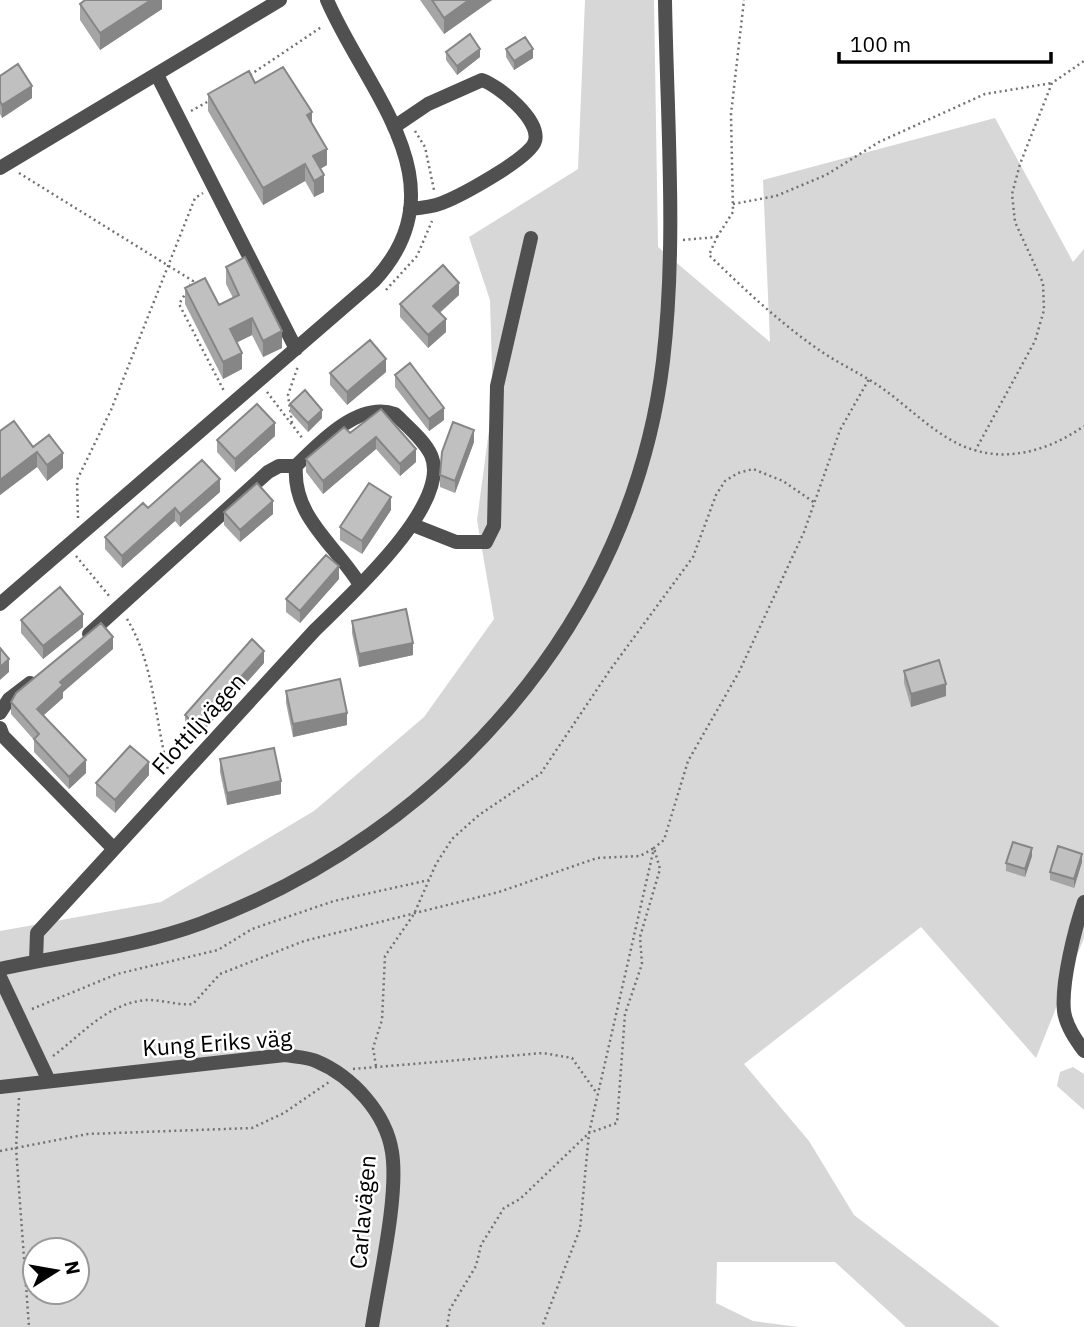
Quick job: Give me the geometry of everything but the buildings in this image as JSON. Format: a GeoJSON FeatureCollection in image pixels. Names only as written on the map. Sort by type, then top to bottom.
{"type":"FeatureCollection","features":[{"type":"Feature","properties":{"kind":"street"},"geometry":{"type":"LineString","coordinates":[[5,165],[280,0]]}},
{"type":"Feature","properties":{"kind":"street"},"geometry":{"type":"LineString","coordinates":[[0,604],[296,349],[391,262],[402,244],[411,209],[412,177],[394,127],[327,0]]}},
{"type":"Feature","properties":{"kind":"street"},"geometry":{"type":"LineString","coordinates":[[0,969],[150,939],[197,925],[277,891],[394,818],[467,757],[504,715],[563,636],[580,607],[629,502],[643,460],[663,365],[670,285],[665,0]]}},
{"type":"Feature","properties":{"kind":"street"},"geometry":{"type":"LineString","coordinates":[[157,75],[296,349]]}},
{"type":"Feature","properties":{"kind":"street"},"geometry":{"type":"LineString","coordinates":[[394,127],[437,99],[482,80],[495,85],[511,97],[535,131],[536,140],[531,150],[512,163],[442,203],[411,209]]}},
{"type":"Feature","properties":{"kind":"street"},"geometry":{"type":"LineString","coordinates":[[72,648],[268,472],[279,466],[296,466],[311,451],[356,417],[373,411],[395,414],[432,457],[429,490],[413,525],[456,542],[486,542],[494,526],[497,386],[531,238]]}},
{"type":"Feature","properties":{"kind":"street"},"geometry":{"type":"LineString","coordinates":[[296,466],[298,496],[306,513],[360,585]]}},
{"type":"Feature","properties":{"kind":"street","name":"Flottiljvägen"},"geometry":{"type":"LineString","coordinates":[[36,961],[37,933],[413,525]]}},
{"type":"Feature","properties":{"kind":"street"},"geometry":{"type":"LineString","coordinates":[[0,713],[9,699],[43,672]]}},
{"type":"Feature","properties":{"kind":"street"},"geometry":{"type":"LineString","coordinates":[[0,728],[4,736],[80,818],[114,849]]}},
{"type":"Feature","properties":{"kind":"street"},"geometry":{"type":"LineString","coordinates":[[1084,902],[1072,937],[1064,1011],[1072,1033],[1084,1051]]}},
{"type":"Feature","properties":{"kind":"street"},"geometry":{"type":"LineString","coordinates":[[0,977],[49,1081]]}},
{"type":"Feature","properties":{"kind":"street","name":"Kung Eriks väg"},"geometry":{"type":"LineString","coordinates":[[0,1087],[285,1055],[314,1060],[341,1073],[371,1105]]}},
{"type":"Feature","properties":{"kind":"street","name":"Carlavägen"},"geometry":{"type":"LineString","coordinates":[[371,1105],[386,1129],[392,1153],[390,1205],[372,1327]]}},
{"type":"Feature","properties":{"kind":"path"},"geometry":{"type":"LineString","coordinates":[[744,0],[731,114],[733,212],[709,255],[758,302],[823,353],[869,379],[957,442],[975,451],[1025,454],[1063,441],[1084,426]]}},
{"type":"Feature","properties":{"kind":"path"},"geometry":{"type":"LineString","coordinates":[[241,81],[269,60],[337,20]]}},
{"type":"Feature","properties":{"kind":"path"},"geometry":{"type":"LineString","coordinates":[[733,204],[776,196],[813,180],[879,142],[985,94],[1052,83],[1084,61]]}},
{"type":"Feature","properties":{"kind":"path"},"geometry":{"type":"LineString","coordinates":[[975,451],[1035,341],[1044,310],[1043,283],[1015,222],[1012,194],[1020,164],[1052,83]]}},
{"type":"Feature","properties":{"kind":"path"},"geometry":{"type":"LineString","coordinates":[[178,117],[212,99]]}},
{"type":"Feature","properties":{"kind":"path"},"geometry":{"type":"LineString","coordinates":[[5,165],[193,281],[179,304],[231,405]]}},
{"type":"Feature","properties":{"kind":"path"},"geometry":{"type":"LineString","coordinates":[[82,534],[77,514],[77,480],[102,430],[195,198],[214,187]]}},
{"type":"Feature","properties":{"kind":"path"},"geometry":{"type":"LineString","coordinates":[[670,238],[687,241],[717,237]]}},
{"type":"Feature","properties":{"kind":"path"},"geometry":{"type":"LineString","coordinates":[[292,424],[288,395],[299,365],[296,349]]}},
{"type":"Feature","properties":{"kind":"path"},"geometry":{"type":"LineString","coordinates":[[42,1064],[83,1029],[123,1006],[142,1000],[177,1006],[193,1004],[220,974],[304,941],[526,885],[597,858],[640,856],[664,840],[688,761],[739,672],[815,503],[840,430],[869,379]]}},
{"type":"Feature","properties":{"kind":"path"},"geometry":{"type":"LineString","coordinates":[[267,392],[311,451]]}},
{"type":"Feature","properties":{"kind":"path"},"geometry":{"type":"LineString","coordinates":[[376,1066],[373,1048],[382,1020],[385,956],[414,914],[452,839],[479,815],[541,773],[610,670],[693,557],[716,495],[725,481],[738,473],[753,469],[783,481],[815,503]]}},
{"type":"Feature","properties":{"kind":"path"},"geometry":{"type":"LineString","coordinates":[[76,556],[137,635],[161,744],[174,784]]}},
{"type":"Feature","properties":{"kind":"path"},"geometry":{"type":"LineString","coordinates":[[542,1327],[580,1229],[589,1133],[596,1092],[654,848]]}},
{"type":"Feature","properties":{"kind":"path"},"geometry":{"type":"LineString","coordinates":[[447,1327],[450,1309],[476,1266],[481,1245],[504,1208],[536,1185],[589,1133],[617,1122],[625,1013],[642,964],[640,937],[660,869],[654,848]]}},
{"type":"Feature","properties":{"kind":"path"},"geometry":{"type":"LineString","coordinates":[[17,1013],[117,974],[218,950],[253,929],[334,901],[429,880]]}},
{"type":"Feature","properties":{"kind":"path"},"geometry":{"type":"LineString","coordinates":[[0,1150],[88,1134],[252,1128],[284,1114],[341,1073],[360,1066],[543,1053],[572,1058],[596,1092]]}},
{"type":"Feature","properties":{"kind":"path"},"geometry":{"type":"LineString","coordinates":[[20,1085],[16,1147],[29,1327]]}},
{"type":"Feature","properties":{"kind":"shaded area"},"geometry":{"type":"Polygon","coordinates":[[[585,0],[654,0],[658,247],[770,342],[763,180],[995,118],[1073,262],[1084,249],[1084,938],[1036,1058],[921,927],[744,1064],[809,1141],[854,1215],[1000,1327],[906,1327],[835,1262],[717,1262],[716,1303],[753,1321],[799,1327],[0,1327],[0,931],[161,902],[314,811],[424,717],[494,619],[477,520],[493,400],[490,300],[469,237],[578,169],[585,0]]]}},
{"type":"Feature","properties":{"kind":"shaded area"},"geometry":{"type":"Polygon","coordinates":[[[1073,1067],[1084,1074],[1084,1110],[1057,1086],[1060,1072],[1073,1067]]]}}]}
